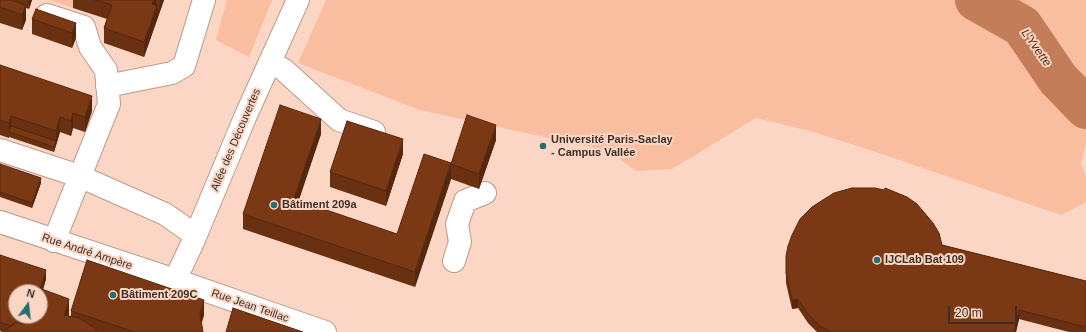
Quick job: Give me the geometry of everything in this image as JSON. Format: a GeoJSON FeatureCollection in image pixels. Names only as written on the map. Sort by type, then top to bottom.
{"type":"FeatureCollection","features":[{"type":"Feature","properties":{"kind":"street"},"geometry":{"type":"LineString","coordinates":[[107,86],[172,73],[184,66],[204,0]]}},
{"type":"Feature","properties":{"kind":"street","name":"Allée des Découvertes"},"geometry":{"type":"LineString","coordinates":[[175,280],[246,115],[298,0]]}},
{"type":"Feature","properties":{"kind":"street"},"geometry":{"type":"LineString","coordinates":[[44,14],[84,27],[90,47],[106,70],[109,104],[54,241]]}},
{"type":"Feature","properties":{"kind":"street"},"geometry":{"type":"LineString","coordinates":[[271,62],[284,70],[339,120],[390,138]]}},
{"type":"Feature","properties":{"kind":"street"},"geometry":{"type":"LineString","coordinates":[[0,150],[79,176],[165,214],[195,235]]}},
{"type":"Feature","properties":{"kind":"street"},"geometry":{"type":"LineString","coordinates":[[454,262],[460,242],[457,224],[465,201],[485,193]]}},
{"type":"Feature","properties":{"kind":"street","name":"Rue André Ampère"},"geometry":{"type":"LineString","coordinates":[[0,222],[175,280]]}},
{"type":"Feature","properties":{"kind":"street","name":"Rue Jean Teillac"},"geometry":{"type":"LineString","coordinates":[[175,280],[325,332]]}},
{"type":"Feature","properties":{"kind":"shaded area"},"geometry":{"type":"Polygon","coordinates":[[[50,0],[76,0],[73,8],[50,0]]]}},
{"type":"Feature","properties":{"kind":"shaded area"},"geometry":{"type":"Polygon","coordinates":[[[227,0],[272,0],[249,57],[216,40],[227,0]]]}},
{"type":"Feature","properties":{"kind":"shaded area"},"geometry":{"type":"Polygon","coordinates":[[[326,0],[1086,0],[1086,143],[1081,164],[1086,176],[1086,202],[1061,215],[861,147],[810,131],[756,118],[672,169],[636,171],[609,151],[420,110],[298,63],[326,0]]]}},
{"type":"Feature","properties":{"kind":"building"},"geometry":{"type":"Polygon","coordinates":[[[0,0],[11,0],[26,5],[22,15],[0,7],[0,0]]]}},
{"type":"Feature","properties":{"kind":"building"},"geometry":{"type":"Polygon","coordinates":[[[95,0],[154,0],[152,4],[157,6],[144,42],[104,28],[112,5],[95,0]]]}},
{"type":"Feature","properties":{"kind":"building"},"geometry":{"type":"Polygon","coordinates":[[[155,5],[160,6],[157,16],[157,6],[155,5]]]}},
{"type":"Feature","properties":{"kind":"building"},"geometry":{"type":"Polygon","coordinates":[[[36,9],[76,23],[72,33],[32,19],[36,9]]]}},
{"type":"Feature","properties":{"kind":"building"},"geometry":{"type":"Polygon","coordinates":[[[0,65],[92,96],[85,117],[73,113],[71,121],[60,117],[56,131],[11,116],[9,123],[0,120],[0,65]]]}},
{"type":"Feature","properties":{"kind":"building","name":"Bâtiment 209a"},"geometry":{"type":"Polygon","coordinates":[[[280,105],[321,119],[294,199],[397,234],[424,154],[451,163],[415,272],[243,214],[280,105]]]}},
{"type":"Feature","properties":{"kind":"building"},"geometry":{"type":"Polygon","coordinates":[[[467,115],[496,125],[479,174],[451,164],[467,115]]]}},
{"type":"Feature","properties":{"kind":"building"},"geometry":{"type":"Polygon","coordinates":[[[347,121],[403,139],[386,191],[330,172],[347,121]]]}},
{"type":"Feature","properties":{"kind":"building"},"geometry":{"type":"Polygon","coordinates":[[[11,126],[56,141],[54,147],[9,132],[11,126]]]}},
{"type":"Feature","properties":{"kind":"building"},"geometry":{"type":"Polygon","coordinates":[[[0,164],[41,178],[32,203],[0,192],[0,164]]]}},
{"type":"Feature","properties":{"kind":"building","name":"IJCLab Bat 109"},"geometry":{"type":"Polygon","coordinates":[[[852,188],[875,188],[884,190],[885,188],[907,197],[917,204],[933,223],[939,233],[942,245],[1086,281],[1086,327],[1019,310],[1014,332],[832,332],[820,326],[808,314],[798,299],[792,300],[786,273],[786,256],[788,246],[800,219],[812,207],[834,193],[852,188]]]}},
{"type":"Feature","properties":{"kind":"building"},"geometry":{"type":"Polygon","coordinates":[[[0,255],[46,270],[42,284],[8,284],[8,324],[14,324],[11,326],[0,322],[0,255]]]}},
{"type":"Feature","properties":{"kind":"building","name":"Bâtiment 209C"},"geometry":{"type":"Polygon","coordinates":[[[87,260],[204,300],[200,314],[203,332],[135,332],[71,311],[87,260]]]}},
{"type":"Feature","properties":{"kind":"building"},"geometry":{"type":"Polygon","coordinates":[[[48,291],[69,299],[64,315],[79,318],[98,332],[4,332],[14,324],[48,324],[48,291]]]}},
{"type":"Feature","properties":{"kind":"building"},"geometry":{"type":"Polygon","coordinates":[[[233,308],[303,332],[226,332],[233,308]]]}},
{"type":"Feature","properties":{"kind":"waterway","name":"L'Yvette"},"geometry":{"type":"LineString","coordinates":[[976,0],[1022,26],[1058,79],[1086,108]]}},
{"type":"Feature","properties":{"kind":"place","name":"Université Paris-Saclay - Campus Vallée"},"geometry":{"type":"Point","coordinates":[543,146]}},
{"type":"Feature","properties":{"kind":"place","name":"Bâtiment 209a"},"geometry":{"type":"Point","coordinates":[274,205]}},
{"type":"Feature","properties":{"kind":"place","name":"IJCLab Bat 109"},"geometry":{"type":"Point","coordinates":[877,260]}},
{"type":"Feature","properties":{"kind":"place","name":"Bâtiment 209C"},"geometry":{"type":"Point","coordinates":[113,295]}}]}
